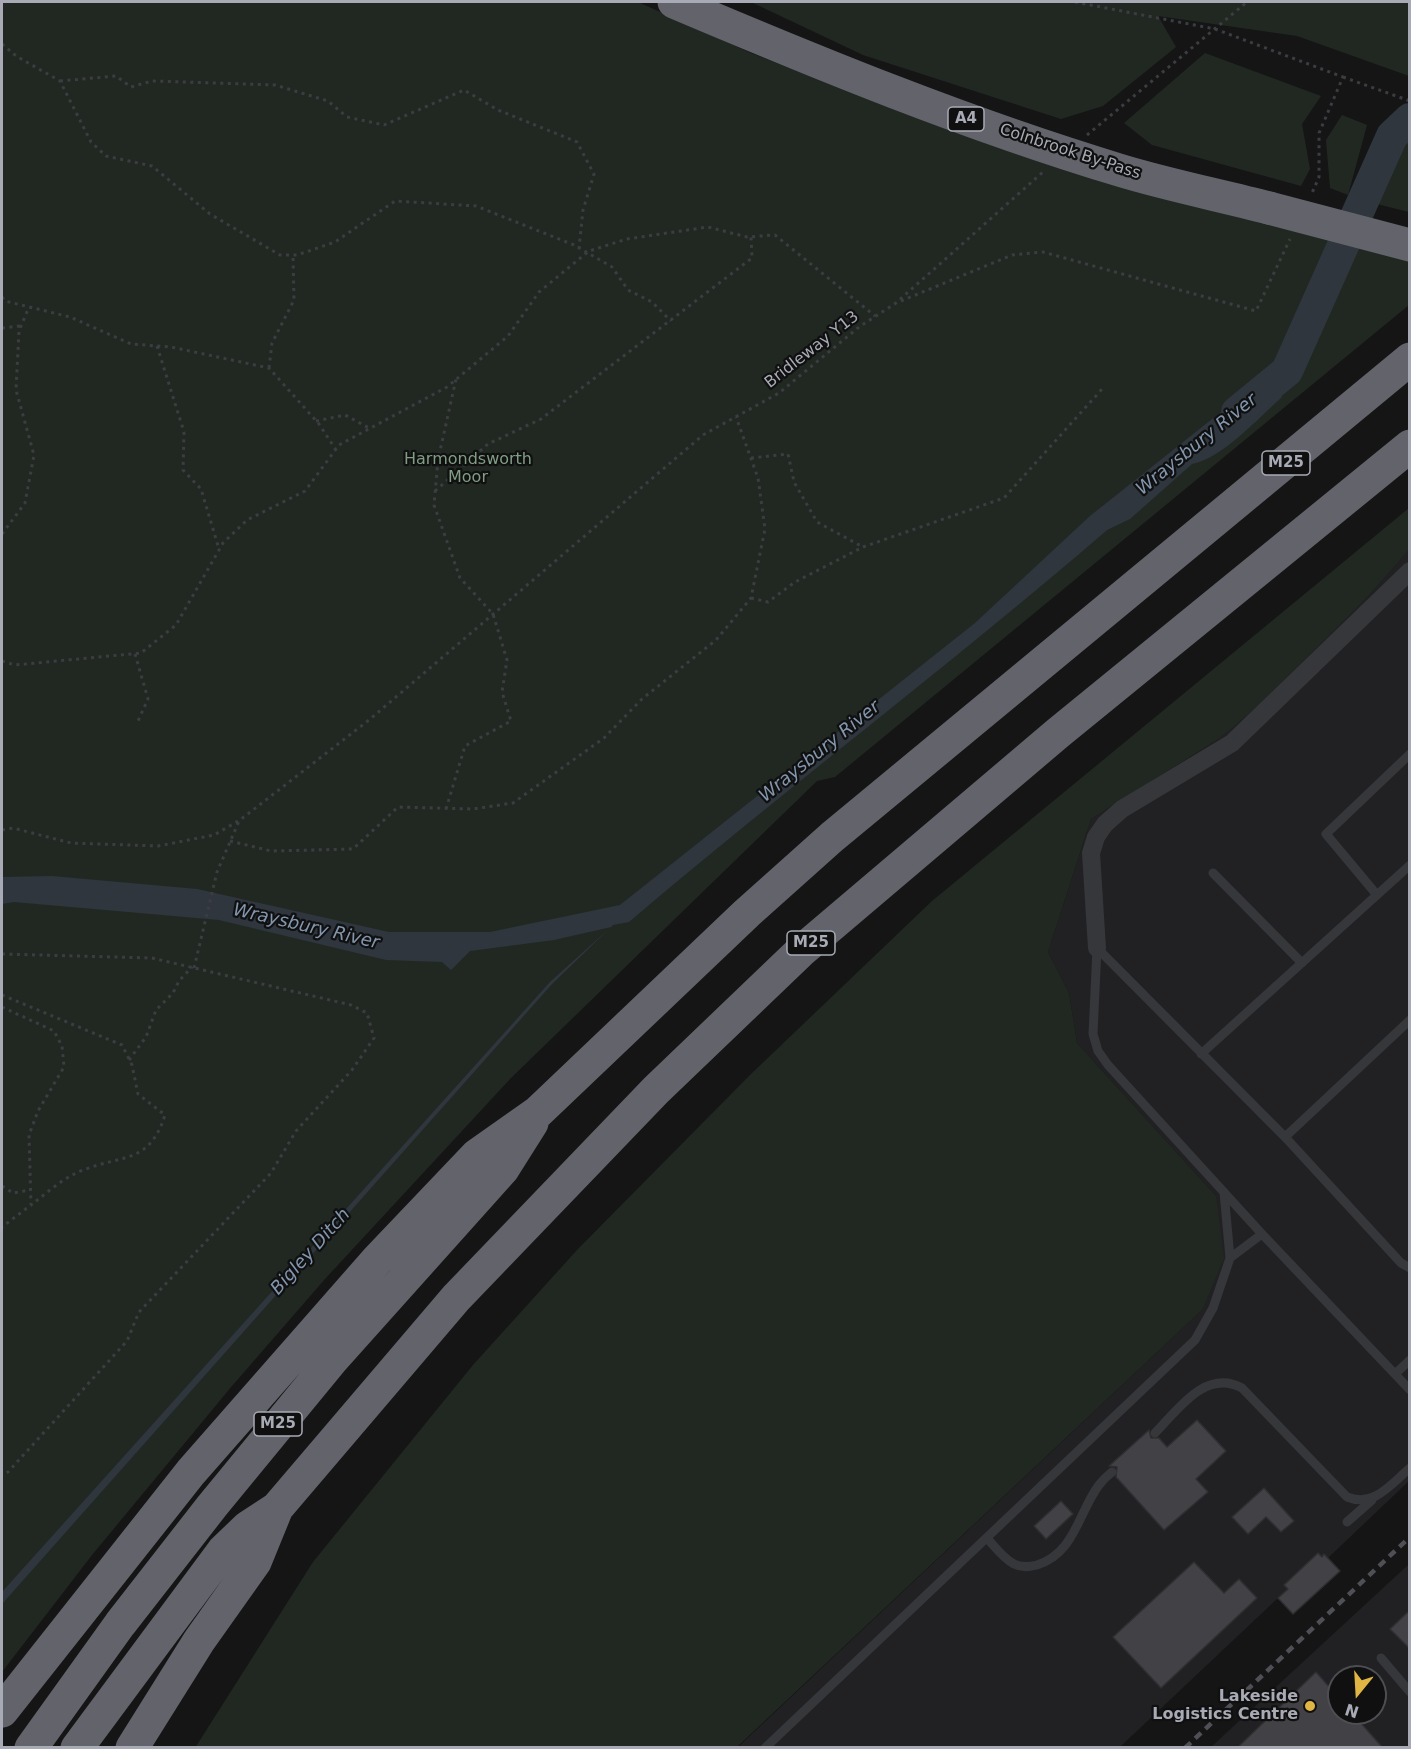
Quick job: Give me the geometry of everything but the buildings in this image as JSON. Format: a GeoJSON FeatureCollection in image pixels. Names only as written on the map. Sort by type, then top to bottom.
{"type":"FeatureCollection","features":[{"type":"Feature","properties":{"kind":"highway","name":"Colnbrook By-Pass"},"geometry":{"type":"LineString","coordinates":[[674,2],[855,78],[1120,170],[1410,245]]}},
{"type":"Feature","properties":{"kind":"highway","name":"M25"},"geometry":{"type":"LineString","coordinates":[[31,1748],[120,1624],[212,1506],[332,1360],[503,1169],[538,1112],[747,913],[832,837],[1410,359]]}},
{"type":"Feature","properties":{"kind":"highway","name":"M25"},"geometry":{"type":"LineString","coordinates":[[76,1748],[223,1551],[248,1527],[277,1508],[456,1298],[656,1090],[800,952],[1058,733],[1410,446]]}},
{"type":"Feature","properties":{"kind":"highway"},"geometry":{"type":"LineString","coordinates":[[2,1711],[176,1491],[289,1357],[477,1155],[538,1112]]}},
{"type":"Feature","properties":{"kind":"highway"},"geometry":{"type":"LineString","coordinates":[[132,1748],[199,1641],[255,1562],[277,1508]]}},
{"type":"Feature","properties":{"kind":"street"},"geometry":{"type":"LineString","coordinates":[[1097,948],[1091,853],[1096,837],[1105,824],[1122,809],[1232,743],[1410,571]]}},
{"type":"Feature","properties":{"kind":"lane"},"geometry":{"type":"LineString","coordinates":[[1377,895],[1326,834],[1410,754]]}},
{"type":"Feature","properties":{"kind":"lane"},"geometry":{"type":"LineString","coordinates":[[1201,1054],[1410,865]]}},
{"type":"Feature","properties":{"kind":"lane"},"geometry":{"type":"LineString","coordinates":[[1213,873],[1302,963]]}},
{"type":"Feature","properties":{"kind":"lane"},"geometry":{"type":"LineString","coordinates":[[1097,948],[1285,1137],[1401,1263],[1410,1268]]}},
{"type":"Feature","properties":{"kind":"lane"},"geometry":{"type":"LineString","coordinates":[[1097,948],[1093,1034],[1098,1051],[1132,1094],[1410,1390]]}},
{"type":"Feature","properties":{"kind":"lane"},"geometry":{"type":"LineString","coordinates":[[1285,1137],[1410,1020]]}},
{"type":"Feature","properties":{"kind":"lane"},"geometry":{"type":"LineString","coordinates":[[765,1748],[1195,1340],[1213,1308],[1230,1258],[1224,1192]]}},
{"type":"Feature","properties":{"kind":"lane"},"geometry":{"type":"LineString","coordinates":[[1230,1258],[1262,1234]]}},
{"type":"Feature","properties":{"kind":"lane"},"geometry":{"type":"LineString","coordinates":[[1395,1374],[1410,1360]]}},
{"type":"Feature","properties":{"kind":"lane"},"geometry":{"type":"LineString","coordinates":[[1155,1433],[1200,1388],[1216,1383],[1238,1386],[1345,1496],[1359,1501],[1374,1498]]}},
{"type":"Feature","properties":{"kind":"lane"},"geometry":{"type":"LineString","coordinates":[[1347,1522],[1410,1468]]}},
{"type":"Feature","properties":{"kind":"lane"},"geometry":{"type":"LineString","coordinates":[[987,1538],[1005,1557],[1019,1566],[1027,1567],[1046,1561],[1068,1543],[1082,1521],[1099,1485],[1112,1472]]}},
{"type":"Feature","properties":{"kind":"lane"},"geometry":{"type":"LineString","coordinates":[[1381,1658],[1410,1692]]}},
{"type":"Feature","properties":{"kind":"path"},"geometry":{"type":"LineString","coordinates":[[1075,2],[1215,30]]}},
{"type":"Feature","properties":{"kind":"path","name":"Bridleway Y13"},"geometry":{"type":"LineString","coordinates":[[2,830],[13,828],[71,843],[158,846],[214,835],[240,820],[369,720],[703,435],[779,393],[859,327],[896,303],[1066,152],[1247,2]]}},
{"type":"Feature","properties":{"kind":"path"},"geometry":{"type":"LineString","coordinates":[[2,44],[16,56],[60,81],[91,142],[106,156],[152,166],[210,214],[280,255],[293,255],[335,242],[394,201],[476,206],[579,248],[612,267],[628,290],[652,302],[671,321]]}},
{"type":"Feature","properties":{"kind":"path"},"geometry":{"type":"LineString","coordinates":[[60,81],[116,76],[131,87],[152,81],[274,85],[328,101],[347,117],[384,124],[464,90],[498,110],[577,142],[594,174],[583,210],[579,248]]}},
{"type":"Feature","properties":{"kind":"path"},"geometry":{"type":"LineString","coordinates":[[1343,77],[1410,101]]}},
{"type":"Feature","properties":{"kind":"path"},"geometry":{"type":"LineString","coordinates":[[2,661],[15,665],[141,653],[176,625],[219,549],[247,520],[305,491],[339,445],[456,379],[508,336],[539,292],[587,253],[627,239],[708,227],[751,237],[776,235],[876,316]]}},
{"type":"Feature","properties":{"kind":"path"},"geometry":{"type":"LineString","coordinates":[[435,492],[488,444],[541,419],[752,258],[751,237]]}},
{"type":"Feature","properties":{"kind":"path"},"geometry":{"type":"LineString","coordinates":[[269,368],[272,342],[294,300],[293,255]]}},
{"type":"Feature","properties":{"kind":"path"},"geometry":{"type":"LineString","coordinates":[[2,297],[5,301],[70,317],[131,344],[157,346],[269,368],[316,421],[336,450]]}},
{"type":"Feature","properties":{"kind":"path"},"geometry":{"type":"LineString","coordinates":[[2,534],[25,503],[34,455],[16,390],[20,326],[29,307]]}},
{"type":"Feature","properties":{"kind":"path"},"geometry":{"type":"LineString","coordinates":[[2,328],[20,326]]}},
{"type":"Feature","properties":{"kind":"path"},"geometry":{"type":"LineString","coordinates":[[157,346],[184,432],[183,470],[201,489],[219,549]]}},
{"type":"Feature","properties":{"kind":"path"},"geometry":{"type":"LineString","coordinates":[[446,809],[465,746],[511,721],[502,692],[507,660],[493,614],[460,578],[434,505],[438,460],[456,379]]}},
{"type":"Feature","properties":{"kind":"path"},"geometry":{"type":"LineString","coordinates":[[751,598],[768,602],[795,582],[863,547],[1004,498],[1103,388]]}},
{"type":"Feature","properties":{"kind":"path"},"geometry":{"type":"LineString","coordinates":[[316,421],[345,415],[369,428]]}},
{"type":"Feature","properties":{"kind":"path"},"geometry":{"type":"LineString","coordinates":[[230,841],[271,851],[352,849],[398,807],[473,809],[513,803],[604,738],[642,699],[716,640],[751,598],[765,529],[758,478],[736,417]]}},
{"type":"Feature","properties":{"kind":"path"},"geometry":{"type":"LineString","coordinates":[[751,458],[788,454],[794,482],[817,522],[863,547]]}},
{"type":"Feature","properties":{"kind":"path"},"geometry":{"type":"LineString","coordinates":[[135,654],[148,699],[138,721]]}},
{"type":"Feature","properties":{"kind":"path"},"geometry":{"type":"LineString","coordinates":[[129,1060],[146,1037],[156,1010],[173,993],[179,981],[193,968],[217,872],[240,820]]}},
{"type":"Feature","properties":{"kind":"path"},"geometry":{"type":"LineString","coordinates":[[2,954],[152,958],[351,1005],[367,1014],[374,1038],[352,1070],[296,1131],[271,1173],[139,1312],[127,1341],[8,1472],[2,1475]]}},
{"type":"Feature","properties":{"kind":"path"},"geometry":{"type":"LineString","coordinates":[[2,995],[122,1045],[129,1060],[138,1094],[165,1115],[160,1130],[135,1156],[86,1168],[60,1182],[2,1227]]}},
{"type":"Feature","properties":{"kind":"path"},"geometry":{"type":"LineString","coordinates":[[2,1007],[54,1031],[62,1046],[64,1067],[38,1111],[29,1135],[31,1205]]}},
{"type":"Feature","properties":{"kind":"path"},"geometry":{"type":"LineString","coordinates":[[2,1186],[13,1193],[30,1190]]}},
{"type":"Feature","properties":{"kind":"shaded area"},"geometry":{"type":"Polygon","coordinates":[[[1409,550],[1409,1481],[1328,1558],[1340,1571],[1293,1614],[1278,1598],[1120,1747],[737,1748],[1202,1310],[1216,1196],[1077,1043],[1069,993],[1048,952],[1091,819],[1217,740],[1372,592],[1409,550]]]}},
{"type":"Feature","properties":{"kind":"shaded area"},"geometry":{"type":"Polygon","coordinates":[[[1409,1564],[1409,1747],[1211,1747],[1409,1564]]]}},
{"type":"Feature","properties":{"kind":"green space","name":"Harmondsworth Moor"},"geometry":{"type":"Polygon","coordinates":[[[2,2],[638,2],[751,53],[954,132],[1409,258],[1409,305],[835,777],[817,781],[511,1078],[325,1279],[232,1386],[92,1555],[2,1672],[2,2]]]}},
{"type":"Feature","properties":{"kind":"green space"},"geometry":{"type":"Polygon","coordinates":[[[751,2],[1409,2],[1409,76],[1297,36],[1158,16],[1176,47],[1103,106],[1061,119],[863,55],[751,2]]]}},
{"type":"Feature","properties":{"kind":"green space"},"geometry":{"type":"Polygon","coordinates":[[[1205,53],[1321,96],[1302,124],[1310,169],[1301,186],[1152,145],[1124,123],[1205,53]]]}},
{"type":"Feature","properties":{"kind":"green space"},"geometry":{"type":"Polygon","coordinates":[[[1342,115],[1367,125],[1348,195],[1330,188],[1326,140],[1342,115]]]}},
{"type":"Feature","properties":{"kind":"green space"},"geometry":{"type":"Polygon","coordinates":[[[1409,141],[1409,212],[1369,202],[1375,179],[1409,141]]]}},
{"type":"Feature","properties":{"kind":"green space"},"geometry":{"type":"Polygon","coordinates":[[[1409,508],[1409,550],[1372,592],[1257,707],[1217,740],[1091,819],[1048,952],[1069,993],[1077,1043],[1216,1196],[1224,1258],[1202,1310],[737,1747],[195,1748],[313,1562],[473,1365],[577,1250],[750,1075],[932,901],[1409,508]]]}},
{"type":"Feature","properties":{"kind":"water"},"geometry":{"type":"Polygon","coordinates":[[[1265,377],[1282,397],[1228,446],[1192,464],[1130,519],[1107,530],[629,922],[554,940],[470,951],[451,970],[442,962],[386,960],[219,920],[14,902],[2,904],[2,877],[52,876],[197,889],[389,932],[490,932],[620,905],[975,623],[1090,516],[1265,377]]]}},
{"type":"Feature","properties":{"kind":"water","name":"Bigley Ditch"},"geometry":{"type":"Polygon","coordinates":[[[610,928],[552,984],[2,1604],[2,1592],[550,982],[610,928]]]}},
{"type":"Feature","properties":{"kind":"waterway","name":"Wraysbury River"},"geometry":{"type":"LineString","coordinates":[[1237,412],[1287,371],[1392,136],[1410,119]]}},
{"type":"Feature","properties":{"kind":"railway"},"geometry":{"type":"LineString","coordinates":[[1185,1748],[1410,1537]]}},
{"type":"Feature","properties":{"kind":"place","name":"Lakeside Logistics Centre"},"geometry":{"type":"Point","coordinates":[1310,1706]}}]}
